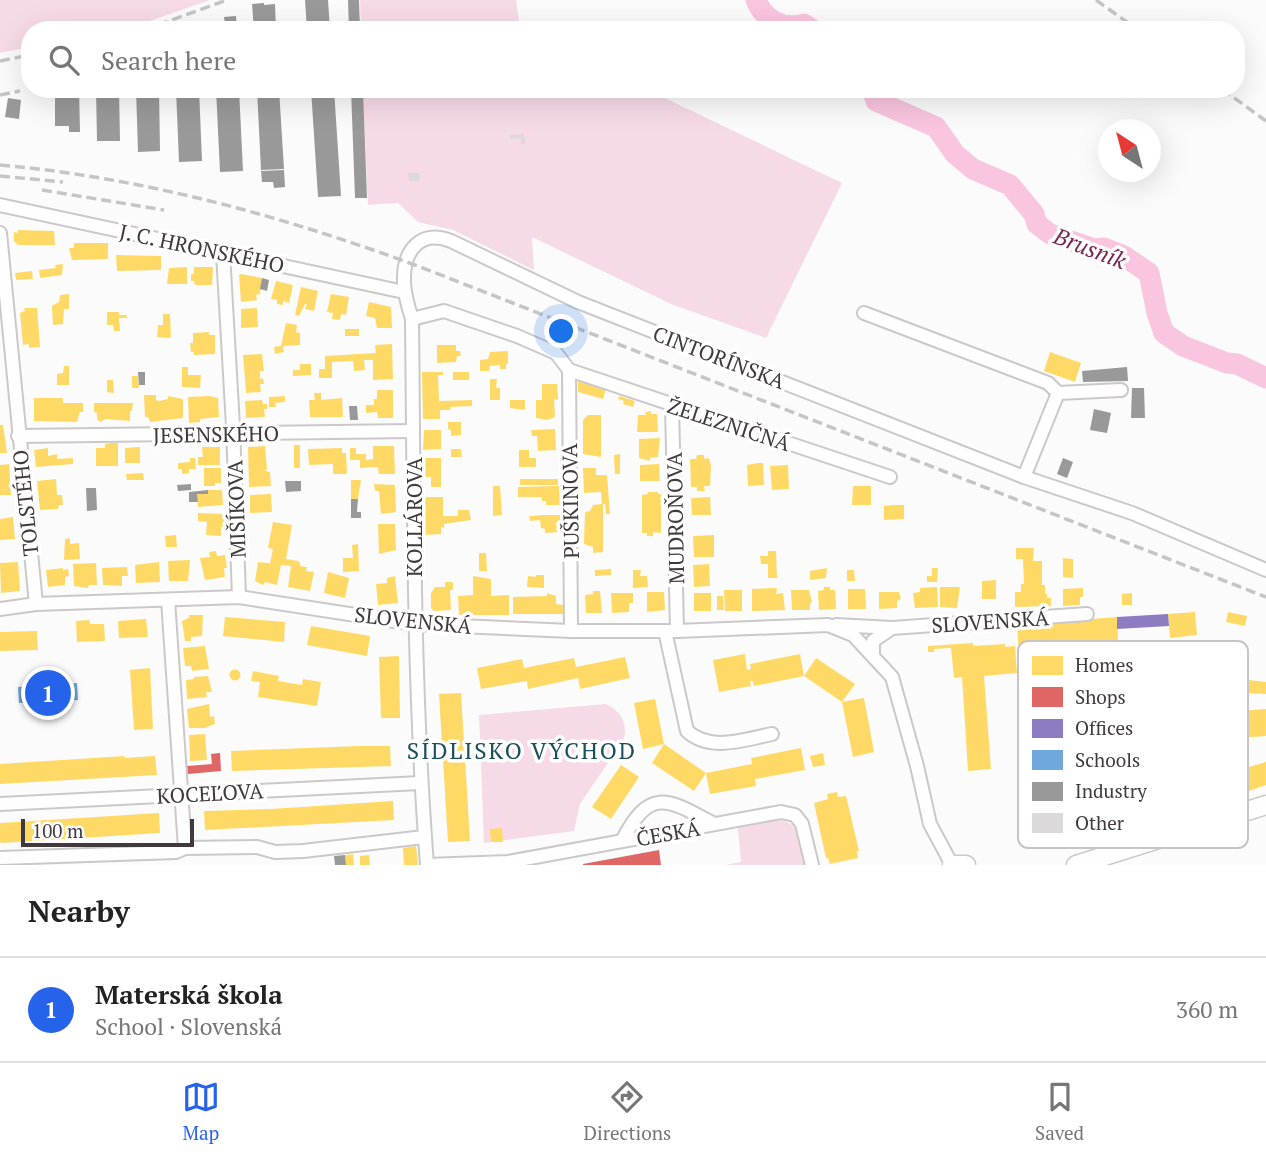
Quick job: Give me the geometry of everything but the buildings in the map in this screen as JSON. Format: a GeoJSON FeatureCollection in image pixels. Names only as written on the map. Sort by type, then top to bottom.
{"type":"FeatureCollection","features":[{"type":"Feature","properties":{"kind":"street","name":"J. C. HRONSKÉHO"},"geometry":{"type":"LineString","coordinates":[[0,205],[404,292]]}},
{"type":"Feature","properties":{"kind":"street","name":"TOLSTÉHO"},"geometry":{"type":"LineString","coordinates":[[0,233],[36,604]]}},
{"type":"Feature","properties":{"kind":"street","name":"CINTORÍNSKA"},"geometry":{"type":"LineString","coordinates":[[417,243],[436,237],[451,241],[578,302],[1024,477],[1132,513],[1266,570]]}},
{"type":"Feature","properties":{"kind":"street","name":"KOLLÁROVA"},"geometry":{"type":"LineString","coordinates":[[417,243],[404,269],[404,292],[412,319],[414,624],[426,865]]}},
{"type":"Feature","properties":{"kind":"street","name":"MIŠÍKOVA"},"geometry":{"type":"LineString","coordinates":[[223,253],[239,597]]}},
{"type":"Feature","properties":{"kind":"street"},"geometry":{"type":"LineString","coordinates":[[412,319],[444,311],[517,336],[556,353],[569,370]]}},
{"type":"Feature","properties":{"kind":"street"},"geometry":{"type":"LineString","coordinates":[[864,313],[1048,383],[1058,393],[1121,390]]}},
{"type":"Feature","properties":{"kind":"street","name":"ŽELEZNIČNÁ"},"geometry":{"type":"LineString","coordinates":[[569,370],[890,477]]}},
{"type":"Feature","properties":{"kind":"street","name":"PUŠKINOVA"},"geometry":{"type":"LineString","coordinates":[[569,370],[571,631]]}},
{"type":"Feature","properties":{"kind":"street"},"geometry":{"type":"LineString","coordinates":[[1024,477],[1058,393]]}},
{"type":"Feature","properties":{"kind":"street","name":"MUDROŇOVA"},"geometry":{"type":"LineString","coordinates":[[672,405],[671,631],[687,731],[697,741],[723,743],[772,734]]}},
{"type":"Feature","properties":{"kind":"street","name":"JESENSKÉHO"},"geometry":{"type":"LineString","coordinates":[[18,436],[413,431]]}},
{"type":"Feature","properties":{"kind":"street","name":"SLOVENSKÁ"},"geometry":{"type":"LineString","coordinates":[[0,609],[36,604],[239,597],[414,624],[571,631],[671,631],[828,625],[892,628],[1087,614]]}},
{"type":"Feature","properties":{"kind":"street"},"geometry":{"type":"LineString","coordinates":[[167,600],[185,848]]}},
{"type":"Feature","properties":{"kind":"street","name":"SLOVENSKÁ"},"geometry":{"type":"LineString","coordinates":[[828,625],[853,635],[892,677],[930,824],[952,865]]}},
{"type":"Feature","properties":{"kind":"street"},"geometry":{"type":"LineString","coordinates":[[873,654],[873,641],[892,628]]}},
{"type":"Feature","properties":{"kind":"street","name":"KOCEĽOVA"},"geometry":{"type":"LineString","coordinates":[[0,804],[420,783]]}},
{"type":"Feature","properties":{"kind":"street","name":"ČESKÁ"},"geometry":{"type":"LineString","coordinates":[[622,841],[632,821],[647,806],[659,801],[685,809],[714,824]]}},
{"type":"Feature","properties":{"kind":"street"},"geometry":{"type":"LineString","coordinates":[[1248,810],[1266,804]]}},
{"type":"Feature","properties":{"kind":"street","name":"ČESKÁ"},"geometry":{"type":"LineString","coordinates":[[426,865],[508,862],[781,812],[795,815],[802,824],[812,865]]}},
{"type":"Feature","properties":{"kind":"street"},"geometry":{"type":"LineString","coordinates":[[0,858],[176,852],[185,848],[257,847],[275,852],[303,851],[424,837]]}},
{"type":"Feature","properties":{"kind":"street"},"geometry":{"type":"LineString","coordinates":[[1076,865],[1129,848]]}},
{"type":"Feature","properties":{"kind":"street"},"geometry":{"type":"LineString","coordinates":[[952,865],[966,865]]}},
{"type":"Feature","properties":{"kind":"shaded area"},"geometry":{"type":"Polygon","coordinates":[[[0,0],[210,0],[150,21],[21,21],[21,49],[0,53],[0,0]]]}},
{"type":"Feature","properties":{"kind":"shaded area"},"geometry":{"type":"Polygon","coordinates":[[[360,0],[516,0],[519,21],[361,21],[360,0]]]}},
{"type":"Feature","properties":{"kind":"shaded area"},"geometry":{"type":"Polygon","coordinates":[[[363,98],[665,98],[842,183],[766,338],[671,304],[532,237],[534,270],[453,230],[418,222],[398,203],[368,205],[363,98]]]}},
{"type":"Feature","properties":{"kind":"shaded area"},"geometry":{"type":"Polygon","coordinates":[[[605,704],[622,718],[625,735],[580,804],[574,831],[484,843],[479,715],[605,704]]]}},
{"type":"Feature","properties":{"kind":"shaded area"},"geometry":{"type":"Polygon","coordinates":[[[778,820],[793,825],[797,830],[806,865],[725,865],[741,862],[738,828],[778,820]]]}},
{"type":"Feature","properties":{"kind":"waterway","name":"Brusník"},"geometry":{"type":"LineString","coordinates":[[756,0],[759,7],[774,21]]}},
{"type":"Feature","properties":{"kind":"waterway","name":"Brusník"},"geometry":{"type":"LineString","coordinates":[[875,98],[876,101],[936,127],[955,154],[973,169],[1010,185],[1034,214],[1037,224],[1050,234],[1094,249],[1104,248],[1124,256],[1149,273],[1164,333],[1183,346],[1227,363],[1237,364],[1266,378]]}},
{"type":"Feature","properties":{"kind":"railway"},"geometry":{"type":"LineString","coordinates":[[169,21],[227,0]]}},
{"type":"Feature","properties":{"kind":"railway"},"geometry":{"type":"LineString","coordinates":[[1096,0],[1125,21]]}},
{"type":"Feature","properties":{"kind":"railway"},"geometry":{"type":"LineString","coordinates":[[0,61],[21,57]]}},
{"type":"Feature","properties":{"kind":"railway"},"geometry":{"type":"LineString","coordinates":[[0,95],[20,91]]}},
{"type":"Feature","properties":{"kind":"railway"},"geometry":{"type":"LineString","coordinates":[[1234,98],[1266,121]]}},
{"type":"Feature","properties":{"kind":"railway"},"geometry":{"type":"LineString","coordinates":[[0,165],[108,179],[162,190],[267,216],[371,249],[1266,597]]}},
{"type":"Feature","properties":{"kind":"railway"},"geometry":{"type":"LineString","coordinates":[[0,176],[63,182]]}},
{"type":"Feature","properties":{"kind":"railway"},"geometry":{"type":"LineString","coordinates":[[42,190],[164,210]]}},
{"type":"Feature","properties":{"kind":"place","name":"Materská škola"},"geometry":{"type":"Point","coordinates":[48,693]}},
{"type":"Feature","properties":{"kind":"district","name":"SÍDLISKO VÝCHOD"},"geometry":{"type":"Point","coordinates":[522,750]}}]}
